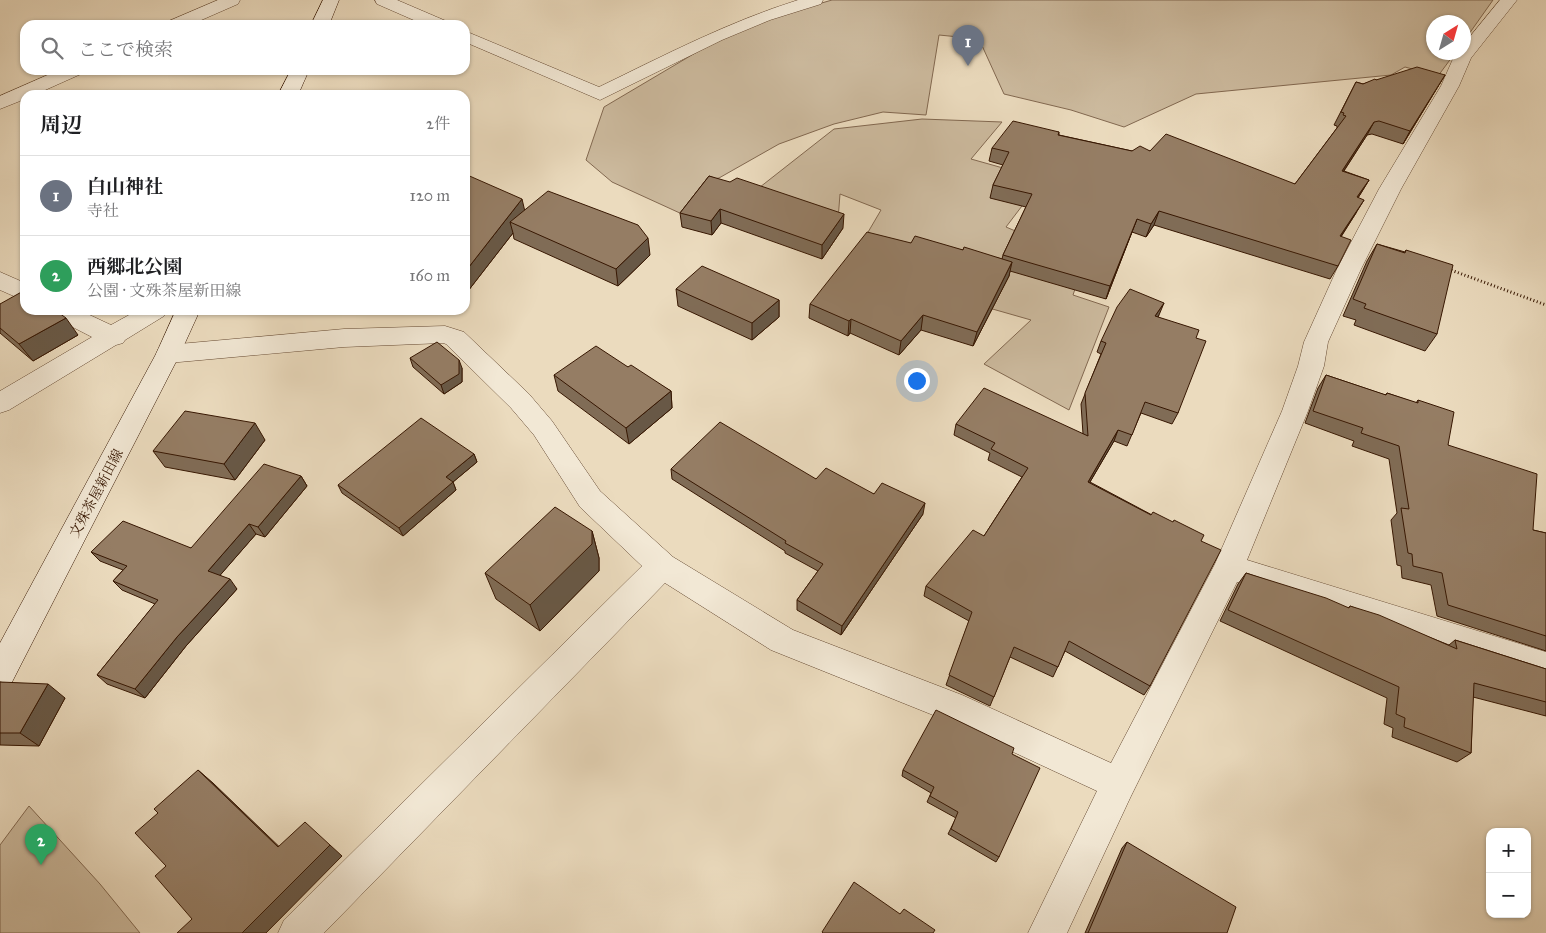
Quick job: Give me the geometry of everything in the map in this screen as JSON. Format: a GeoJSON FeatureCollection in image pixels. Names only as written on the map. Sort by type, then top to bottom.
{"type":"FeatureCollection","features":[{"type":"Feature","properties":{"kind":"street"},"geometry":{"type":"LineString","coordinates":[[186,20],[232,0]]}},
{"type":"Feature","properties":{"kind":"street"},"geometry":{"type":"LineString","coordinates":[[322,20],[331,0]]}},
{"type":"Feature","properties":{"kind":"street"},"geometry":{"type":"LineString","coordinates":[[383,0],[429,20]]}},
{"type":"Feature","properties":{"kind":"street"},"geometry":{"type":"LineString","coordinates":[[470,38],[600,94],[716,36],[764,16],[815,0]]}},
{"type":"Feature","properties":{"kind":"street"},"geometry":{"type":"LineString","coordinates":[[1047,933],[1119,784],[1229,567],[1295,411],[1311,366],[1316,342],[1349,269],[1390,188],[1450,86],[1462,57],[1509,0]]}},
{"type":"Feature","properties":{"kind":"street"},"geometry":{"type":"LineString","coordinates":[[29,90],[63,75]]}},
{"type":"Feature","properties":{"kind":"street"},"geometry":{"type":"LineString","coordinates":[[290,90],[298,75]]}},
{"type":"Feature","properties":{"kind":"street"},"geometry":{"type":"LineString","coordinates":[[0,103],[20,94]]}},
{"type":"Feature","properties":{"kind":"street"},"geometry":{"type":"LineString","coordinates":[[0,280],[20,290]]}},
{"type":"Feature","properties":{"kind":"street"},"geometry":{"type":"LineString","coordinates":[[69,315],[114,337]]}},
{"type":"Feature","properties":{"kind":"street"},"geometry":{"type":"LineString","coordinates":[[0,403],[148,315]]}},
{"type":"Feature","properties":{"kind":"street","name":"文殊茶屋新田線"},"geometry":{"type":"LineString","coordinates":[[4,663],[168,354],[186,315]]}},
{"type":"Feature","properties":{"kind":"street"},"geometry":{"type":"LineString","coordinates":[[168,354],[344,338],[445,334],[455,338],[520,401],[543,428],[590,499],[662,566],[782,640],[950,706],[1119,784]]}},
{"type":"Feature","properties":{"kind":"street"},"geometry":{"type":"LineString","coordinates":[[297,933],[662,566]]}},
{"type":"Feature","properties":{"kind":"street"},"geometry":{"type":"LineString","coordinates":[[1229,567],[1546,667]]}},
{"type":"Feature","properties":{"kind":"path"},"geometry":{"type":"LineString","coordinates":[[1446,269],[1546,305]]}},
{"type":"Feature","properties":{"kind":"shaded area"},"geometry":{"type":"Polygon","coordinates":[[[832,0],[1493,0],[1471,31],[1471,15],[1426,15],[1426,60],[1450,60],[1438,76],[1405,67],[1391,75],[1196,94],[1124,127],[1071,110],[1004,94],[979,39],[939,35],[926,115],[883,112],[834,124],[779,144],[719,178],[708,180],[682,214],[612,182],[586,160],[604,107],[707,46],[777,16],[832,0]]]}},
{"type":"Feature","properties":{"kind":"shaded area"},"geometry":{"type":"Polygon","coordinates":[[[922,119],[1002,122],[971,159],[1035,177],[1025,202],[1006,227],[1034,239],[1086,256],[1073,295],[1109,307],[1069,410],[984,364],[1031,320],[989,308],[864,239],[881,210],[840,194],[838,220],[755,191],[834,129],[922,119]]]}},
{"type":"Feature","properties":{"kind":"shaded area"},"geometry":{"type":"Polygon","coordinates":[[[29,806],[100,884],[140,933],[0,933],[0,845],[29,806]]]}},
{"type":"Feature","properties":{"kind":"building"},"geometry":{"type":"Polygon","coordinates":[[[1417,67],[1445,75],[1410,131],[1379,121],[1374,122],[1342,171],[1369,180],[1357,197],[1364,200],[1340,236],[1351,240],[1338,266],[1159,211],[1151,224],[1137,219],[1110,286],[1003,255],[1032,194],[993,185],[1009,152],[992,148],[1013,121],[1059,132],[1058,135],[1132,151],[1140,146],[1150,151],[1166,134],[1295,184],[1346,116],[1341,112],[1356,82],[1363,84],[1417,67]]]}},
{"type":"Feature","properties":{"kind":"building"},"geometry":{"type":"Polygon","coordinates":[[[470,176],[522,199],[470,266],[470,176]]]}},
{"type":"Feature","properties":{"kind":"building"},"geometry":{"type":"Polygon","coordinates":[[[709,176],[730,182],[737,178],[844,214],[822,245],[720,209],[711,221],[680,213],[709,176]]]}},
{"type":"Feature","properties":{"kind":"building"},"geometry":{"type":"Polygon","coordinates":[[[548,191],[638,225],[648,238],[616,269],[510,222],[548,191]]]}},
{"type":"Feature","properties":{"kind":"building"},"geometry":{"type":"Polygon","coordinates":[[[867,232],[911,243],[915,236],[963,250],[964,247],[1012,262],[977,332],[923,315],[901,341],[851,319],[849,321],[810,304],[867,232]]]}},
{"type":"Feature","properties":{"kind":"building"},"geometry":{"type":"Polygon","coordinates":[[[1377,244],[1405,253],[1406,250],[1453,265],[1437,334],[1364,308],[1366,304],[1353,299],[1377,244]]]}},
{"type":"Feature","properties":{"kind":"building"},"geometry":{"type":"Polygon","coordinates":[[[702,266],[779,300],[752,323],[676,289],[702,266]]]}},
{"type":"Feature","properties":{"kind":"building"},"geometry":{"type":"Polygon","coordinates":[[[1130,289],[1164,303],[1155,316],[1199,330],[1196,338],[1206,341],[1178,413],[1145,402],[1132,435],[1118,430],[1088,482],[1151,515],[1153,512],[1204,535],[1201,541],[1221,550],[1150,686],[1069,641],[1058,667],[1014,647],[994,697],[949,675],[972,612],[926,586],[973,530],[984,536],[1028,468],[991,449],[995,443],[956,424],[984,388],[1088,436],[1085,393],[1106,343],[1101,341],[1117,307],[1130,289]]]}},
{"type":"Feature","properties":{"kind":"building"},"geometry":{"type":"Polygon","coordinates":[[[20,293],[20,315],[62,315],[66,318],[19,344],[0,328],[0,304],[20,293]]]}},
{"type":"Feature","properties":{"kind":"building"},"geometry":{"type":"Polygon","coordinates":[[[437,342],[459,360],[459,374],[441,385],[410,358],[437,342]]]}},
{"type":"Feature","properties":{"kind":"building"},"geometry":{"type":"Polygon","coordinates":[[[596,346],[628,367],[631,365],[671,391],[626,428],[554,375],[596,346]]]}},
{"type":"Feature","properties":{"kind":"building"},"geometry":{"type":"Polygon","coordinates":[[[1326,375],[1386,395],[1387,393],[1418,403],[1418,400],[1454,412],[1448,445],[1537,474],[1533,530],[1546,533],[1546,636],[1448,605],[1442,573],[1413,566],[1412,554],[1408,553],[1401,508],[1409,509],[1399,446],[1361,433],[1363,428],[1313,411],[1326,375]]]}},
{"type":"Feature","properties":{"kind":"building"},"geometry":{"type":"Polygon","coordinates":[[[185,411],[255,423],[224,464],[153,451],[185,411]]]}},
{"type":"Feature","properties":{"kind":"building"},"geometry":{"type":"Polygon","coordinates":[[[421,418],[474,454],[446,477],[453,482],[399,528],[338,485],[421,418]]]}},
{"type":"Feature","properties":{"kind":"building"},"geometry":{"type":"Polygon","coordinates":[[[720,422],[816,479],[826,468],[874,494],[882,483],[925,503],[842,626],[797,600],[823,564],[785,543],[786,541],[671,469],[720,422]]]}},
{"type":"Feature","properties":{"kind":"building"},"geometry":{"type":"Polygon","coordinates":[[[264,464],[301,476],[258,527],[249,524],[208,571],[230,579],[177,637],[135,689],[97,675],[158,600],[113,581],[127,566],[91,552],[123,521],[191,548],[264,464]]]}},
{"type":"Feature","properties":{"kind":"building"},"geometry":{"type":"Polygon","coordinates":[[[555,507],[592,531],[592,544],[530,605],[485,573],[555,507]]]}},
{"type":"Feature","properties":{"kind":"building"},"geometry":{"type":"Polygon","coordinates":[[[1246,573],[1326,598],[1349,608],[1350,606],[1379,615],[1457,649],[1455,640],[1546,669],[1546,702],[1474,683],[1471,753],[1404,727],[1405,718],[1396,714],[1399,687],[1228,610],[1246,573]]]}},
{"type":"Feature","properties":{"kind":"building"},"geometry":{"type":"Polygon","coordinates":[[[0,682],[48,684],[20,733],[0,733],[0,682]]]}},
{"type":"Feature","properties":{"kind":"building"},"geometry":{"type":"Polygon","coordinates":[[[936,710],[1014,748],[1012,754],[1040,768],[999,857],[951,829],[958,812],[930,796],[934,787],[903,770],[936,710]]]}},
{"type":"Feature","properties":{"kind":"building"},"geometry":{"type":"Polygon","coordinates":[[[198,770],[278,847],[305,822],[330,845],[242,933],[177,933],[192,919],[155,876],[166,866],[135,833],[158,813],[154,809],[198,770]]]}},
{"type":"Feature","properties":{"kind":"building"},"geometry":{"type":"Polygon","coordinates":[[[1127,842],[1236,907],[1227,933],[1088,933],[1127,842]]]}},
{"type":"Feature","properties":{"kind":"building"},"geometry":{"type":"Polygon","coordinates":[[[854,882],[900,914],[904,909],[935,930],[933,933],[823,933],[854,882]]]}},
{"type":"Feature","properties":{"kind":"place","name":"白山神社"},"geometry":{"type":"Point","coordinates":[968,66]}},
{"type":"Feature","properties":{"kind":"place","name":"西郷北公園"},"geometry":{"type":"Point","coordinates":[41,865]}}]}
